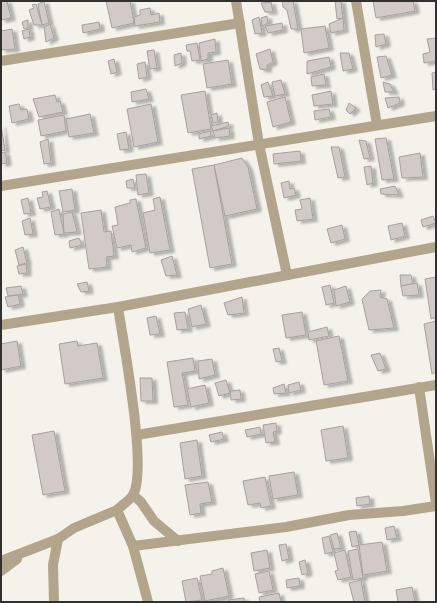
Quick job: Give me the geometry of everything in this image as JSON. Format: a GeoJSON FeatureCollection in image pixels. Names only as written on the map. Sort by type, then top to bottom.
{"type":"FeatureCollection","features":[{"type":"Feature","properties":{"kind":"street"},"geometry":{"type":"LineString","coordinates":[[236,1],[259,144],[287,275]]}},
{"type":"Feature","properties":{"kind":"street"},"geometry":{"type":"LineString","coordinates":[[356,1],[377,125]]}},
{"type":"Feature","properties":{"kind":"street"},"geometry":{"type":"LineString","coordinates":[[1,61],[240,23]]}},
{"type":"Feature","properties":{"kind":"street"},"geometry":{"type":"LineString","coordinates":[[1,186],[436,116]]}},
{"type":"Feature","properties":{"kind":"street"},"geometry":{"type":"LineString","coordinates":[[1,325],[118,306],[436,247]]}},
{"type":"Feature","properties":{"kind":"street"},"geometry":{"type":"LineString","coordinates":[[1,561],[58,539],[74,528],[118,510],[133,495],[137,480],[137,435],[118,306]]}},
{"type":"Feature","properties":{"kind":"street"},"geometry":{"type":"LineString","coordinates":[[137,435],[436,384]]}},
{"type":"Feature","properties":{"kind":"street"},"geometry":{"type":"LineString","coordinates":[[419,387],[436,503]]}},
{"type":"Feature","properties":{"kind":"street"},"geometry":{"type":"LineString","coordinates":[[133,495],[141,502],[154,521],[178,541]]}},
{"type":"Feature","properties":{"kind":"street"},"geometry":{"type":"LineString","coordinates":[[133,546],[286,527],[349,515],[403,511],[436,506]]}},
{"type":"Feature","properties":{"kind":"street"},"geometry":{"type":"LineString","coordinates":[[118,510],[133,546],[148,602]]}},
{"type":"Feature","properties":{"kind":"street"},"geometry":{"type":"LineString","coordinates":[[54,602],[53,565],[58,539]]}},
{"type":"Feature","properties":{"kind":"street"},"geometry":{"type":"LineString","coordinates":[[1,571],[27,551]]}},
{"type":"Feature","properties":{"kind":"building"},"geometry":{"type":"Polygon","coordinates":[[[1,1],[7,1],[11,18],[1,20],[1,1]]]}},
{"type":"Feature","properties":{"kind":"building"},"geometry":{"type":"Polygon","coordinates":[[[44,1],[49,23],[42,25],[38,4],[44,1]]]}},
{"type":"Feature","properties":{"kind":"building"},"geometry":{"type":"Polygon","coordinates":[[[106,1],[130,1],[134,23],[112,28],[106,1]]]}},
{"type":"Feature","properties":{"kind":"building"},"geometry":{"type":"Polygon","coordinates":[[[282,1],[293,1],[298,29],[291,29],[287,10],[283,7],[282,1]]]}},
{"type":"Feature","properties":{"kind":"building"},"geometry":{"type":"Polygon","coordinates":[[[335,1],[341,1],[343,18],[337,19],[335,1]]]}},
{"type":"Feature","properties":{"kind":"building"},"geometry":{"type":"Polygon","coordinates":[[[373,1],[413,1],[415,11],[376,18],[373,1]]]}},
{"type":"Feature","properties":{"kind":"building"},"geometry":{"type":"Polygon","coordinates":[[[271,2],[273,12],[265,12],[261,3],[271,2]]]}},
{"type":"Feature","properties":{"kind":"building"},"geometry":{"type":"Polygon","coordinates":[[[36,4],[42,25],[34,25],[29,10],[34,8],[32,5],[36,4]]]}},
{"type":"Feature","properties":{"kind":"building"},"geometry":{"type":"Polygon","coordinates":[[[150,8],[151,15],[159,13],[160,22],[135,26],[134,17],[140,15],[140,10],[150,8]]]}},
{"type":"Feature","properties":{"kind":"building"},"geometry":{"type":"Polygon","coordinates":[[[267,16],[268,23],[262,26],[261,18],[267,16]]]}},
{"type":"Feature","properties":{"kind":"building"},"geometry":{"type":"Polygon","coordinates":[[[259,17],[262,33],[255,34],[252,20],[259,17]]]}},
{"type":"Feature","properties":{"kind":"building"},"geometry":{"type":"Polygon","coordinates":[[[343,18],[344,30],[331,33],[329,24],[343,18]]]}},
{"type":"Feature","properties":{"kind":"building"},"geometry":{"type":"Polygon","coordinates":[[[28,20],[28,28],[24,29],[22,22],[28,20]]]}},
{"type":"Feature","properties":{"kind":"building"},"geometry":{"type":"Polygon","coordinates":[[[99,22],[100,29],[83,33],[82,25],[99,22]]]}},
{"type":"Feature","properties":{"kind":"building"},"geometry":{"type":"Polygon","coordinates":[[[282,23],[283,30],[268,33],[265,26],[282,23]]]}},
{"type":"Feature","properties":{"kind":"building"},"geometry":{"type":"Polygon","coordinates":[[[50,24],[54,38],[46,42],[44,27],[50,24]]]}},
{"type":"Feature","properties":{"kind":"building"},"geometry":{"type":"Polygon","coordinates":[[[325,26],[329,48],[304,53],[301,29],[325,26]]]}},
{"type":"Feature","properties":{"kind":"building"},"geometry":{"type":"Polygon","coordinates":[[[12,29],[15,49],[1,50],[1,31],[12,29]]]}},
{"type":"Feature","properties":{"kind":"building"},"geometry":{"type":"Polygon","coordinates":[[[29,29],[30,37],[24,39],[22,31],[29,29]]]}},
{"type":"Feature","properties":{"kind":"building"},"geometry":{"type":"Polygon","coordinates":[[[384,34],[386,44],[376,47],[375,35],[384,34]]]}},
{"type":"Feature","properties":{"kind":"building"},"geometry":{"type":"Polygon","coordinates":[[[436,38],[436,61],[424,63],[423,54],[430,52],[427,39],[436,38]]]}},
{"type":"Feature","properties":{"kind":"building"},"geometry":{"type":"Polygon","coordinates":[[[215,39],[216,52],[208,53],[208,59],[201,61],[199,43],[215,39]]]}},
{"type":"Feature","properties":{"kind":"building"},"geometry":{"type":"Polygon","coordinates":[[[197,43],[200,60],[192,61],[190,51],[187,51],[186,45],[197,43]]]}},
{"type":"Feature","properties":{"kind":"building"},"geometry":{"type":"Polygon","coordinates":[[[270,49],[273,62],[267,65],[267,70],[260,69],[256,54],[270,49]]]}},
{"type":"Feature","properties":{"kind":"building"},"geometry":{"type":"Polygon","coordinates":[[[154,50],[157,68],[150,69],[147,51],[154,50]]]}},
{"type":"Feature","properties":{"kind":"building"},"geometry":{"type":"Polygon","coordinates":[[[181,53],[182,63],[175,66],[174,55],[181,53]]]}},
{"type":"Feature","properties":{"kind":"building"},"geometry":{"type":"Polygon","coordinates":[[[340,53],[349,53],[353,69],[343,71],[340,53]]]}},
{"type":"Feature","properties":{"kind":"building"},"geometry":{"type":"Polygon","coordinates":[[[386,56],[392,75],[381,78],[377,57],[386,56]]]}},
{"type":"Feature","properties":{"kind":"building"},"geometry":{"type":"Polygon","coordinates":[[[329,57],[331,67],[307,74],[307,61],[329,57]]]}},
{"type":"Feature","properties":{"kind":"building"},"geometry":{"type":"Polygon","coordinates":[[[114,59],[117,72],[111,74],[108,61],[114,59]]]}},
{"type":"Feature","properties":{"kind":"building"},"geometry":{"type":"Polygon","coordinates":[[[228,60],[232,84],[207,88],[203,64],[228,60]]]}},
{"type":"Feature","properties":{"kind":"building"},"geometry":{"type":"Polygon","coordinates":[[[145,62],[147,77],[139,79],[137,64],[145,62]]]}},
{"type":"Feature","properties":{"kind":"building"},"geometry":{"type":"Polygon","coordinates":[[[436,72],[436,89],[433,90],[432,73],[436,72]]]}},
{"type":"Feature","properties":{"kind":"building"},"geometry":{"type":"Polygon","coordinates":[[[324,74],[326,85],[312,86],[311,77],[324,74]]]}},
{"type":"Feature","properties":{"kind":"building"},"geometry":{"type":"Polygon","coordinates":[[[281,80],[285,94],[275,96],[272,82],[281,80]]]}},
{"type":"Feature","properties":{"kind":"building"},"geometry":{"type":"Polygon","coordinates":[[[268,82],[273,96],[264,97],[261,85],[268,82]]]}},
{"type":"Feature","properties":{"kind":"building"},"geometry":{"type":"Polygon","coordinates":[[[383,82],[390,84],[394,92],[385,92],[383,82]]]}},
{"type":"Feature","properties":{"kind":"building"},"geometry":{"type":"Polygon","coordinates":[[[146,89],[149,99],[132,102],[131,92],[146,89]]]}},
{"type":"Feature","properties":{"kind":"building"},"geometry":{"type":"Polygon","coordinates":[[[205,91],[211,129],[188,133],[181,95],[205,91]]]}},
{"type":"Feature","properties":{"kind":"building"},"geometry":{"type":"Polygon","coordinates":[[[331,91],[333,104],[314,106],[312,95],[331,91]]]}},
{"type":"Feature","properties":{"kind":"building"},"geometry":{"type":"Polygon","coordinates":[[[55,95],[57,102],[60,101],[63,112],[39,117],[33,99],[55,95]]]}},
{"type":"Feature","properties":{"kind":"building"},"geometry":{"type":"Polygon","coordinates":[[[285,97],[291,122],[273,127],[267,102],[285,97]]]}},
{"type":"Feature","properties":{"kind":"building"},"geometry":{"type":"Polygon","coordinates":[[[399,97],[400,103],[388,108],[385,98],[399,97]]]}},
{"type":"Feature","properties":{"kind":"building"},"geometry":{"type":"Polygon","coordinates":[[[349,103],[356,108],[350,114],[346,110],[349,103]]]}},
{"type":"Feature","properties":{"kind":"building"},"geometry":{"type":"Polygon","coordinates":[[[19,104],[21,110],[27,109],[29,119],[12,123],[9,106],[19,104]]]}},
{"type":"Feature","properties":{"kind":"building"},"geometry":{"type":"Polygon","coordinates":[[[151,104],[158,142],[134,147],[127,109],[151,104]]]}},
{"type":"Feature","properties":{"kind":"building"},"geometry":{"type":"Polygon","coordinates":[[[329,109],[331,117],[315,120],[314,111],[329,109]]]}},
{"type":"Feature","properties":{"kind":"building"},"geometry":{"type":"Polygon","coordinates":[[[217,113],[218,122],[213,123],[211,115],[217,113]]]}},
{"type":"Feature","properties":{"kind":"building"},"geometry":{"type":"Polygon","coordinates":[[[90,114],[94,133],[69,137],[66,119],[90,114]]]}},
{"type":"Feature","properties":{"kind":"building"},"geometry":{"type":"Polygon","coordinates":[[[64,115],[66,131],[41,136],[38,120],[64,115]]]}},
{"type":"Feature","properties":{"kind":"building"},"geometry":{"type":"Polygon","coordinates":[[[228,122],[229,126],[213,131],[211,126],[228,122]]]}},
{"type":"Feature","properties":{"kind":"building"},"geometry":{"type":"Polygon","coordinates":[[[1,125],[5,150],[1,151],[1,125]]]}},
{"type":"Feature","properties":{"kind":"building"},"geometry":{"type":"Polygon","coordinates":[[[229,128],[230,136],[215,138],[213,131],[229,128]]]}},
{"type":"Feature","properties":{"kind":"building"},"geometry":{"type":"Polygon","coordinates":[[[210,131],[211,136],[199,139],[199,134],[210,131]]]}},
{"type":"Feature","properties":{"kind":"building"},"geometry":{"type":"Polygon","coordinates":[[[126,132],[129,149],[120,150],[117,134],[126,132]]]}},
{"type":"Feature","properties":{"kind":"building"},"geometry":{"type":"Polygon","coordinates":[[[386,138],[394,179],[382,180],[375,139],[386,138]]]}},
{"type":"Feature","properties":{"kind":"building"},"geometry":{"type":"Polygon","coordinates":[[[48,139],[51,163],[44,164],[40,142],[48,139]]]}},
{"type":"Feature","properties":{"kind":"building"},"geometry":{"type":"Polygon","coordinates":[[[359,140],[366,141],[370,158],[364,159],[359,140]]]}},
{"type":"Feature","properties":{"kind":"building"},"geometry":{"type":"Polygon","coordinates":[[[331,147],[339,147],[345,177],[338,178],[331,147]]]}},
{"type":"Feature","properties":{"kind":"building"},"geometry":{"type":"Polygon","coordinates":[[[300,151],[301,161],[274,164],[273,154],[300,151]]]}},
{"type":"Feature","properties":{"kind":"building"},"geometry":{"type":"Polygon","coordinates":[[[5,152],[7,163],[1,164],[1,153],[5,152]]]}},
{"type":"Feature","properties":{"kind":"building"},"geometry":{"type":"Polygon","coordinates":[[[420,153],[423,177],[402,178],[399,157],[420,153]]]}},
{"type":"Feature","properties":{"kind":"building"},"geometry":{"type":"Polygon","coordinates":[[[242,158],[248,167],[257,209],[225,216],[214,165],[242,158]]]}},
{"type":"Feature","properties":{"kind":"building"},"geometry":{"type":"Polygon","coordinates":[[[214,165],[232,264],[210,268],[192,169],[214,165]]]}},
{"type":"Feature","properties":{"kind":"building"},"geometry":{"type":"Polygon","coordinates":[[[371,166],[373,183],[367,185],[364,167],[371,166]]]}},
{"type":"Feature","properties":{"kind":"building"},"geometry":{"type":"Polygon","coordinates":[[[146,174],[149,193],[138,195],[136,175],[146,174]]]}},
{"type":"Feature","properties":{"kind":"building"},"geometry":{"type":"Polygon","coordinates":[[[133,179],[135,188],[127,188],[126,181],[133,179]]]}},
{"type":"Feature","properties":{"kind":"building"},"geometry":{"type":"Polygon","coordinates":[[[289,181],[290,189],[294,188],[296,195],[284,198],[281,183],[289,181]]]}},
{"type":"Feature","properties":{"kind":"building"},"geometry":{"type":"Polygon","coordinates":[[[395,186],[399,195],[381,194],[380,189],[395,186]]]}},
{"type":"Feature","properties":{"kind":"building"},"geometry":{"type":"Polygon","coordinates":[[[72,189],[75,210],[63,212],[59,191],[72,189]]]}},
{"type":"Feature","properties":{"kind":"building"},"geometry":{"type":"Polygon","coordinates":[[[47,191],[51,207],[40,209],[37,198],[43,197],[42,192],[47,191]]]}},
{"type":"Feature","properties":{"kind":"building"},"geometry":{"type":"Polygon","coordinates":[[[160,197],[170,250],[150,253],[143,213],[155,210],[153,199],[160,197]]]}},
{"type":"Feature","properties":{"kind":"building"},"geometry":{"type":"Polygon","coordinates":[[[28,198],[31,213],[24,214],[21,200],[28,198]]]}},
{"type":"Feature","properties":{"kind":"building"},"geometry":{"type":"Polygon","coordinates":[[[310,198],[313,219],[297,221],[295,210],[302,209],[300,200],[310,198]]]}},
{"type":"Feature","properties":{"kind":"building"},"geometry":{"type":"Polygon","coordinates":[[[136,199],[146,248],[132,252],[131,245],[117,248],[112,226],[118,225],[115,207],[130,203],[130,200],[136,199]]]}},
{"type":"Feature","properties":{"kind":"building"},"geometry":{"type":"Polygon","coordinates":[[[59,209],[64,234],[55,235],[51,212],[59,209]]]}},
{"type":"Feature","properties":{"kind":"building"},"geometry":{"type":"Polygon","coordinates":[[[101,210],[104,232],[111,231],[114,256],[106,257],[107,267],[89,269],[81,213],[101,210]]]}},
{"type":"Feature","properties":{"kind":"building"},"geometry":{"type":"Polygon","coordinates":[[[72,212],[77,232],[64,233],[63,214],[72,212]]]}},
{"type":"Feature","properties":{"kind":"building"},"geometry":{"type":"Polygon","coordinates":[[[433,216],[436,223],[423,227],[421,220],[433,216]]]}},
{"type":"Feature","properties":{"kind":"building"},"geometry":{"type":"Polygon","coordinates":[[[30,218],[33,234],[25,235],[22,221],[30,218]]]}},
{"type":"Feature","properties":{"kind":"building"},"geometry":{"type":"Polygon","coordinates":[[[402,223],[405,236],[391,240],[388,226],[402,223]]]}},
{"type":"Feature","properties":{"kind":"building"},"geometry":{"type":"Polygon","coordinates":[[[342,225],[345,239],[331,243],[327,229],[342,225]]]}},
{"type":"Feature","properties":{"kind":"building"},"geometry":{"type":"Polygon","coordinates":[[[79,238],[82,245],[70,248],[69,241],[79,238]]]}},
{"type":"Feature","properties":{"kind":"building"},"geometry":{"type":"Polygon","coordinates":[[[23,247],[27,263],[19,265],[15,250],[23,247]]]}},
{"type":"Feature","properties":{"kind":"building"},"geometry":{"type":"Polygon","coordinates":[[[172,256],[177,275],[166,276],[161,260],[172,256]]]}},
{"type":"Feature","properties":{"kind":"building"},"geometry":{"type":"Polygon","coordinates":[[[26,264],[27,273],[19,274],[17,266],[26,264]]]}},
{"type":"Feature","properties":{"kind":"building"},"geometry":{"type":"Polygon","coordinates":[[[400,275],[411,275],[413,284],[401,286],[400,275]]]}},
{"type":"Feature","properties":{"kind":"building"},"geometry":{"type":"Polygon","coordinates":[[[436,277],[436,317],[431,319],[425,279],[436,277]]]}},
{"type":"Feature","properties":{"kind":"building"},"geometry":{"type":"Polygon","coordinates":[[[87,282],[89,291],[81,292],[77,284],[87,282]]]}},
{"type":"Feature","properties":{"kind":"building"},"geometry":{"type":"Polygon","coordinates":[[[417,283],[419,295],[403,296],[401,286],[417,283]]]}},
{"type":"Feature","properties":{"kind":"building"},"geometry":{"type":"Polygon","coordinates":[[[330,285],[334,303],[326,305],[322,287],[330,285]]]}},
{"type":"Feature","properties":{"kind":"building"},"geometry":{"type":"Polygon","coordinates":[[[21,286],[23,294],[8,296],[6,288],[21,286]]]}},
{"type":"Feature","properties":{"kind":"building"},"geometry":{"type":"Polygon","coordinates":[[[346,286],[350,302],[336,306],[334,290],[346,286]]]}},
{"type":"Feature","properties":{"kind":"building"},"geometry":{"type":"Polygon","coordinates":[[[381,290],[380,297],[387,299],[394,328],[369,330],[362,299],[370,291],[381,290]]]}},
{"type":"Feature","properties":{"kind":"building"},"geometry":{"type":"Polygon","coordinates":[[[18,295],[20,304],[8,307],[5,297],[18,295]]]}},
{"type":"Feature","properties":{"kind":"building"},"geometry":{"type":"Polygon","coordinates":[[[242,297],[244,313],[228,315],[224,303],[242,297]]]}},
{"type":"Feature","properties":{"kind":"building"},"geometry":{"type":"Polygon","coordinates":[[[201,305],[206,324],[192,327],[188,309],[201,305]]]}},
{"type":"Feature","properties":{"kind":"building"},"geometry":{"type":"Polygon","coordinates":[[[185,312],[188,329],[177,330],[174,313],[185,312]]]}},
{"type":"Feature","properties":{"kind":"building"},"geometry":{"type":"Polygon","coordinates":[[[302,312],[306,335],[286,338],[282,315],[302,312]]]}},
{"type":"Feature","properties":{"kind":"building"},"geometry":{"type":"Polygon","coordinates":[[[156,316],[160,334],[150,335],[147,318],[156,316]]]}},
{"type":"Feature","properties":{"kind":"building"},"geometry":{"type":"Polygon","coordinates":[[[436,321],[436,372],[432,374],[424,324],[436,321]]]}},
{"type":"Feature","properties":{"kind":"building"},"geometry":{"type":"Polygon","coordinates":[[[327,327],[329,336],[309,340],[308,332],[327,327]]]}},
{"type":"Feature","properties":{"kind":"building"},"geometry":{"type":"Polygon","coordinates":[[[339,336],[348,381],[324,385],[316,341],[339,336]]]}},
{"type":"Feature","properties":{"kind":"building"},"geometry":{"type":"Polygon","coordinates":[[[17,341],[21,366],[1,370],[1,344],[17,341]]]}},
{"type":"Feature","properties":{"kind":"building"},"geometry":{"type":"Polygon","coordinates":[[[77,341],[78,346],[97,343],[103,378],[65,384],[59,344],[77,341]]]}},
{"type":"Feature","properties":{"kind":"building"},"geometry":{"type":"Polygon","coordinates":[[[279,348],[282,361],[276,362],[273,349],[279,348]]]}},
{"type":"Feature","properties":{"kind":"building"},"geometry":{"type":"Polygon","coordinates":[[[380,353],[386,369],[378,371],[371,355],[380,353]]]}},
{"type":"Feature","properties":{"kind":"building"},"geometry":{"type":"Polygon","coordinates":[[[193,358],[195,371],[182,373],[188,405],[174,407],[167,362],[193,358]]]}},
{"type":"Feature","properties":{"kind":"building"},"geometry":{"type":"Polygon","coordinates":[[[212,359],[215,375],[199,379],[198,361],[212,359]]]}},
{"type":"Feature","properties":{"kind":"building"},"geometry":{"type":"Polygon","coordinates":[[[140,378],[152,378],[153,401],[141,401],[140,378]]]}},
{"type":"Feature","properties":{"kind":"building"},"geometry":{"type":"Polygon","coordinates":[[[226,380],[230,393],[219,396],[215,383],[226,380]]]}},
{"type":"Feature","properties":{"kind":"building"},"geometry":{"type":"Polygon","coordinates":[[[299,382],[301,390],[289,393],[288,385],[299,382]]]}},
{"type":"Feature","properties":{"kind":"building"},"geometry":{"type":"Polygon","coordinates":[[[284,384],[286,393],[274,394],[273,388],[284,384]]]}},
{"type":"Feature","properties":{"kind":"building"},"geometry":{"type":"Polygon","coordinates":[[[205,385],[209,403],[191,407],[187,389],[205,385]]]}},
{"type":"Feature","properties":{"kind":"building"},"geometry":{"type":"Polygon","coordinates":[[[240,390],[241,399],[231,400],[230,391],[240,390]]]}},
{"type":"Feature","properties":{"kind":"building"},"geometry":{"type":"Polygon","coordinates":[[[276,423],[277,431],[273,432],[275,442],[266,443],[263,425],[276,423]]]}},
{"type":"Feature","properties":{"kind":"building"},"geometry":{"type":"Polygon","coordinates":[[[343,426],[348,458],[326,461],[321,430],[343,426]]]}},
{"type":"Feature","properties":{"kind":"building"},"geometry":{"type":"Polygon","coordinates":[[[260,427],[261,434],[247,437],[245,430],[260,427]]]}},
{"type":"Feature","properties":{"kind":"building"},"geometry":{"type":"Polygon","coordinates":[[[54,431],[65,491],[43,495],[32,435],[54,431]]]}},
{"type":"Feature","properties":{"kind":"building"},"geometry":{"type":"Polygon","coordinates":[[[222,432],[224,439],[211,442],[209,435],[222,432]]]}},
{"type":"Feature","properties":{"kind":"building"},"geometry":{"type":"Polygon","coordinates":[[[197,440],[202,476],[185,479],[180,443],[197,440]]]}},
{"type":"Feature","properties":{"kind":"building"},"geometry":{"type":"Polygon","coordinates":[[[294,472],[298,495],[273,499],[269,476],[294,472]]]}},
{"type":"Feature","properties":{"kind":"building"},"geometry":{"type":"Polygon","coordinates":[[[265,477],[271,506],[261,508],[260,503],[248,505],[243,481],[265,477]]]}},
{"type":"Feature","properties":{"kind":"building"},"geometry":{"type":"Polygon","coordinates":[[[208,482],[212,502],[200,504],[201,513],[190,515],[185,485],[208,482]]]}},
{"type":"Feature","properties":{"kind":"building"},"geometry":{"type":"Polygon","coordinates":[[[369,496],[370,504],[357,506],[356,498],[369,496]]]}},
{"type":"Feature","properties":{"kind":"building"},"geometry":{"type":"Polygon","coordinates":[[[394,526],[397,538],[387,540],[385,528],[394,526]]]}},
{"type":"Feature","properties":{"kind":"building"},"geometry":{"type":"Polygon","coordinates":[[[356,531],[359,545],[352,547],[349,532],[356,531]]]}},
{"type":"Feature","properties":{"kind":"building"},"geometry":{"type":"Polygon","coordinates":[[[337,533],[341,548],[334,549],[330,535],[337,533]]]}},
{"type":"Feature","properties":{"kind":"building"},"geometry":{"type":"Polygon","coordinates":[[[329,536],[333,552],[325,554],[322,538],[329,536]]]}},
{"type":"Feature","properties":{"kind":"building"},"geometry":{"type":"Polygon","coordinates":[[[382,542],[387,571],[363,575],[359,545],[382,542]]]}},
{"type":"Feature","properties":{"kind":"building"},"geometry":{"type":"Polygon","coordinates":[[[286,544],[289,559],[282,561],[279,545],[286,544]]]}},
{"type":"Feature","properties":{"kind":"building"},"geometry":{"type":"Polygon","coordinates":[[[358,549],[363,578],[353,580],[348,551],[358,549]]]}},
{"type":"Feature","properties":{"kind":"building"},"geometry":{"type":"Polygon","coordinates":[[[267,550],[270,568],[254,571],[251,553],[267,550]]]}},
{"type":"Feature","properties":{"kind":"building"},"geometry":{"type":"Polygon","coordinates":[[[345,550],[351,577],[338,580],[335,571],[338,570],[334,553],[345,550]]]}},
{"type":"Feature","properties":{"kind":"building"},"geometry":{"type":"Polygon","coordinates":[[[305,560],[308,573],[302,575],[299,562],[305,560]]]}},
{"type":"Feature","properties":{"kind":"building"},"geometry":{"type":"Polygon","coordinates":[[[223,568],[229,596],[205,601],[200,576],[212,574],[212,571],[223,568]]]}},
{"type":"Feature","properties":{"kind":"building"},"geometry":{"type":"Polygon","coordinates":[[[269,571],[273,590],[259,593],[255,574],[269,571]]]}},
{"type":"Feature","properties":{"kind":"building"},"geometry":{"type":"Polygon","coordinates":[[[197,578],[202,600],[186,602],[182,581],[197,578]]]}},
{"type":"Feature","properties":{"kind":"building"},"geometry":{"type":"Polygon","coordinates":[[[299,578],[300,586],[287,588],[286,580],[299,578]]]}},
{"type":"Feature","properties":{"kind":"building"},"geometry":{"type":"Polygon","coordinates":[[[361,580],[365,602],[354,602],[349,583],[361,580]]]}},
{"type":"Feature","properties":{"kind":"building"},"geometry":{"type":"Polygon","coordinates":[[[412,587],[415,602],[398,602],[396,590],[412,587]]]}},
{"type":"Feature","properties":{"kind":"building"},"geometry":{"type":"Polygon","coordinates":[[[279,593],[281,602],[260,602],[259,597],[279,593]]]}},
{"type":"Feature","properties":{"kind":"building"},"geometry":{"type":"Polygon","coordinates":[[[244,598],[245,602],[228,602],[228,600],[244,598]]]}}]}
